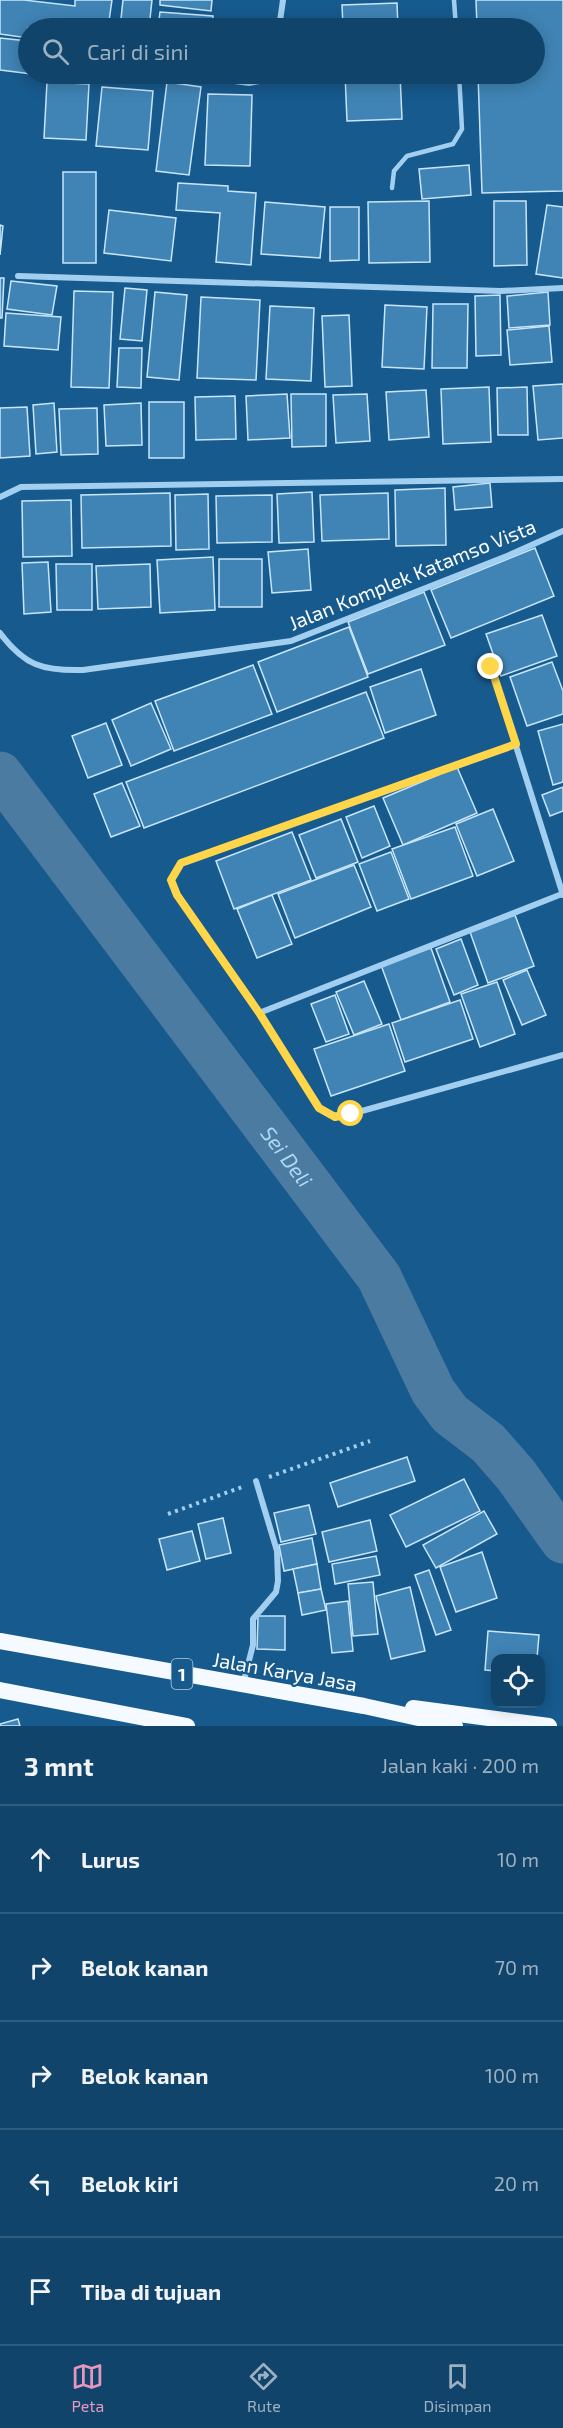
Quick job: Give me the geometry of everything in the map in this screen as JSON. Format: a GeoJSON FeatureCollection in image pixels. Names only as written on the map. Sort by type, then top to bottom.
{"type":"FeatureCollection","features":[{"type":"Feature","properties":{"kind":"highway","name":"Jalan Karya Jasa"},"geometry":{"type":"LineString","coordinates":[[0,1641],[364,1706],[455,1726]]}},
{"type":"Feature","properties":{"kind":"highway"},"geometry":{"type":"LineString","coordinates":[[0,1690],[187,1726]]}},
{"type":"Feature","properties":{"kind":"highway"},"geometry":{"type":"LineString","coordinates":[[364,1706],[420,1708],[549,1726]]}},
{"type":"Feature","properties":{"kind":"street"},"geometry":{"type":"LineString","coordinates":[[280,18],[283,0]]}},
{"type":"Feature","properties":{"kind":"street"},"geometry":{"type":"LineString","coordinates":[[18,276],[501,291],[563,288]]}},
{"type":"Feature","properties":{"kind":"street"},"geometry":{"type":"LineString","coordinates":[[0,497],[21,486],[563,479]]}},
{"type":"Feature","properties":{"kind":"street","name":"Jalan Komplek Katamso Vista"},"geometry":{"type":"LineString","coordinates":[[0,633],[11,648],[33,664],[55,671],[83,670],[291,641],[507,556],[563,531]]}},
{"type":"Feature","properties":{"kind":"street"},"geometry":{"type":"LineString","coordinates":[[260,1014],[563,895],[491,667]]}},
{"type":"Feature","properties":{"kind":"street"},"geometry":{"type":"LineString","coordinates":[[516,744],[181,863],[171,880],[177,895],[260,1014],[319,1108],[335,1117],[563,1055]]}},
{"type":"Feature","properties":{"kind":"street"},"geometry":{"type":"LineString","coordinates":[[242,1684],[253,1645],[253,1619],[276,1592],[278,1581],[277,1551],[256,1482]]}},
{"type":"Feature","properties":{"kind":"lane"},"geometry":{"type":"LineString","coordinates":[[454,0],[455,18]]}},
{"type":"Feature","properties":{"kind":"lane"},"geometry":{"type":"LineString","coordinates":[[392,188],[394,171],[408,156],[453,144],[462,129],[460,84]]}},
{"type":"Feature","properties":{"kind":"building"},"geometry":{"type":"Polygon","coordinates":[[[0,0],[24,0],[75,6],[75,0],[112,0],[109,18],[18,18],[18,37],[0,34],[0,0]]]}},
{"type":"Feature","properties":{"kind":"building"},"geometry":{"type":"Polygon","coordinates":[[[123,0],[152,0],[150,18],[121,18],[123,0]]]}},
{"type":"Feature","properties":{"kind":"building"},"geometry":{"type":"Polygon","coordinates":[[[160,0],[212,0],[211,11],[160,5],[160,0]]]}},
{"type":"Feature","properties":{"kind":"building"},"geometry":{"type":"Polygon","coordinates":[[[476,0],[563,0],[563,191],[482,193],[478,84],[545,84],[545,18],[477,18],[476,0]]]}},
{"type":"Feature","properties":{"kind":"building"},"geometry":{"type":"Polygon","coordinates":[[[397,3],[398,18],[343,18],[342,5],[397,3]]]}},
{"type":"Feature","properties":{"kind":"building"},"geometry":{"type":"Polygon","coordinates":[[[160,12],[213,16],[213,18],[159,18],[160,12]]]}},
{"type":"Feature","properties":{"kind":"building"},"geometry":{"type":"Polygon","coordinates":[[[0,38],[18,40],[18,73],[0,70],[0,38]]]}},
{"type":"Feature","properties":{"kind":"building"},"geometry":{"type":"Polygon","coordinates":[[[47,84],[89,84],[86,140],[44,138],[47,84]]]}},
{"type":"Feature","properties":{"kind":"building"},"geometry":{"type":"Polygon","coordinates":[[[167,84],[201,87],[189,175],[156,171],[167,84]]]}},
{"type":"Feature","properties":{"kind":"building"},"geometry":{"type":"Polygon","coordinates":[[[345,84],[400,84],[402,119],[347,121],[345,84]]]}},
{"type":"Feature","properties":{"kind":"building"},"geometry":{"type":"Polygon","coordinates":[[[102,87],[153,91],[148,150],[96,146],[102,87]]]}},
{"type":"Feature","properties":{"kind":"building"},"geometry":{"type":"Polygon","coordinates":[[[208,94],[252,95],[250,166],[205,165],[208,94]]]}},
{"type":"Feature","properties":{"kind":"building"},"geometry":{"type":"Polygon","coordinates":[[[469,165],[471,195],[422,199],[419,169],[469,165]]]}},
{"type":"Feature","properties":{"kind":"building"},"geometry":{"type":"Polygon","coordinates":[[[63,172],[96,172],[96,263],[63,263],[63,172]]]}},
{"type":"Feature","properties":{"kind":"building"},"geometry":{"type":"Polygon","coordinates":[[[178,183],[228,186],[228,191],[256,193],[251,265],[216,262],[220,213],[176,210],[178,183]]]}},
{"type":"Feature","properties":{"kind":"building"},"geometry":{"type":"Polygon","coordinates":[[[429,201],[430,262],[369,263],[368,202],[429,201]]]}},
{"type":"Feature","properties":{"kind":"building"},"geometry":{"type":"Polygon","coordinates":[[[494,201],[526,201],[527,265],[494,266],[494,201]]]}},
{"type":"Feature","properties":{"kind":"building"},"geometry":{"type":"Polygon","coordinates":[[[265,202],[325,207],[320,258],[261,254],[265,202]]]}},
{"type":"Feature","properties":{"kind":"building"},"geometry":{"type":"Polygon","coordinates":[[[547,205],[563,207],[563,278],[536,274],[547,205]]]}},
{"type":"Feature","properties":{"kind":"building"},"geometry":{"type":"Polygon","coordinates":[[[330,207],[359,207],[359,260],[330,261],[330,207]]]}},
{"type":"Feature","properties":{"kind":"building"},"geometry":{"type":"Polygon","coordinates":[[[109,210],[176,218],[171,261],[104,253],[109,210]]]}},
{"type":"Feature","properties":{"kind":"building"},"geometry":{"type":"Polygon","coordinates":[[[0,225],[3,226],[0,255],[0,225]]]}},
{"type":"Feature","properties":{"kind":"building"},"geometry":{"type":"Polygon","coordinates":[[[0,278],[4,278],[2,318],[0,318],[0,278]]]}},
{"type":"Feature","properties":{"kind":"building"},"geometry":{"type":"Polygon","coordinates":[[[11,281],[57,286],[52,315],[7,309],[11,281]]]}},
{"type":"Feature","properties":{"kind":"building"},"geometry":{"type":"Polygon","coordinates":[[[125,288],[147,290],[142,341],[120,339],[125,288]]]}},
{"type":"Feature","properties":{"kind":"building"},"geometry":{"type":"Polygon","coordinates":[[[74,291],[113,292],[109,388],[71,387],[74,291]]]}},
{"type":"Feature","properties":{"kind":"building"},"geometry":{"type":"Polygon","coordinates":[[[155,292],[187,295],[179,380],[147,377],[155,292]]]}},
{"type":"Feature","properties":{"kind":"building"},"geometry":{"type":"Polygon","coordinates":[[[548,292],[550,325],[509,328],[507,296],[548,292]]]}},
{"type":"Feature","properties":{"kind":"building"},"geometry":{"type":"Polygon","coordinates":[[[500,295],[501,355],[476,356],[475,296],[500,295]]]}},
{"type":"Feature","properties":{"kind":"building"},"geometry":{"type":"Polygon","coordinates":[[[201,297],[260,300],[256,380],[197,378],[201,297]]]}},
{"type":"Feature","properties":{"kind":"building"},"geometry":{"type":"Polygon","coordinates":[[[433,304],[468,304],[467,368],[432,368],[433,304]]]}},
{"type":"Feature","properties":{"kind":"building"},"geometry":{"type":"Polygon","coordinates":[[[385,305],[427,307],[424,369],[382,367],[385,305]]]}},
{"type":"Feature","properties":{"kind":"building"},"geometry":{"type":"Polygon","coordinates":[[[270,306],[314,308],[311,381],[266,379],[270,306]]]}},
{"type":"Feature","properties":{"kind":"building"},"geometry":{"type":"Polygon","coordinates":[[[6,313],[61,317],[58,350],[4,346],[6,313]]]}},
{"type":"Feature","properties":{"kind":"building"},"geometry":{"type":"Polygon","coordinates":[[[349,315],[352,386],[325,387],[322,316],[349,315]]]}},
{"type":"Feature","properties":{"kind":"building"},"geometry":{"type":"Polygon","coordinates":[[[549,326],[552,362],[510,365],[507,330],[549,326]]]}},
{"type":"Feature","properties":{"kind":"building"},"geometry":{"type":"Polygon","coordinates":[[[119,348],[142,348],[141,388],[117,387],[119,348]]]}},
{"type":"Feature","properties":{"kind":"building"},"geometry":{"type":"Polygon","coordinates":[[[563,384],[563,438],[538,440],[533,386],[563,384]]]}},
{"type":"Feature","properties":{"kind":"building"},"geometry":{"type":"Polygon","coordinates":[[[489,387],[491,442],[443,444],[441,389],[489,387]]]}},
{"type":"Feature","properties":{"kind":"building"},"geometry":{"type":"Polygon","coordinates":[[[527,387],[528,435],[498,435],[497,388],[527,387]]]}},
{"type":"Feature","properties":{"kind":"building"},"geometry":{"type":"Polygon","coordinates":[[[426,390],[429,437],[389,440],[386,392],[426,390]]]}},
{"type":"Feature","properties":{"kind":"building"},"geometry":{"type":"Polygon","coordinates":[[[287,394],[290,438],[248,440],[246,396],[287,394]]]}},
{"type":"Feature","properties":{"kind":"building"},"geometry":{"type":"Polygon","coordinates":[[[291,394],[326,394],[326,446],[292,447],[291,394]]]}},
{"type":"Feature","properties":{"kind":"building"},"geometry":{"type":"Polygon","coordinates":[[[367,394],[370,441],[336,443],[333,395],[367,394]]]}},
{"type":"Feature","properties":{"kind":"building"},"geometry":{"type":"Polygon","coordinates":[[[235,396],[236,439],[196,440],[195,397],[235,396]]]}},
{"type":"Feature","properties":{"kind":"building"},"geometry":{"type":"Polygon","coordinates":[[[149,402],[184,402],[184,458],[149,458],[149,402]]]}},
{"type":"Feature","properties":{"kind":"building"},"geometry":{"type":"Polygon","coordinates":[[[54,403],[57,452],[36,454],[33,405],[54,403]]]}},
{"type":"Feature","properties":{"kind":"building"},"geometry":{"type":"Polygon","coordinates":[[[141,403],[142,445],[106,446],[104,405],[141,403]]]}},
{"type":"Feature","properties":{"kind":"building"},"geometry":{"type":"Polygon","coordinates":[[[27,407],[30,456],[0,458],[0,408],[27,407]]]}},
{"type":"Feature","properties":{"kind":"building"},"geometry":{"type":"Polygon","coordinates":[[[97,408],[98,454],[61,455],[59,409],[97,408]]]}},
{"type":"Feature","properties":{"kind":"building"},"geometry":{"type":"Polygon","coordinates":[[[490,483],[492,507],[455,510],[453,487],[490,483]]]}},
{"type":"Feature","properties":{"kind":"building"},"geometry":{"type":"Polygon","coordinates":[[[445,488],[446,545],[396,546],[395,490],[445,488]]]}},
{"type":"Feature","properties":{"kind":"building"},"geometry":{"type":"Polygon","coordinates":[[[312,492],[314,542],[279,543],[277,494],[312,492]]]}},
{"type":"Feature","properties":{"kind":"building"},"geometry":{"type":"Polygon","coordinates":[[[170,493],[171,546],[82,548],[81,495],[170,493]]]}},
{"type":"Feature","properties":{"kind":"building"},"geometry":{"type":"Polygon","coordinates":[[[388,493],[389,539],[322,541],[320,495],[388,493]]]}},
{"type":"Feature","properties":{"kind":"building"},"geometry":{"type":"Polygon","coordinates":[[[208,494],[209,549],[176,550],[175,495],[208,494]]]}},
{"type":"Feature","properties":{"kind":"building"},"geometry":{"type":"Polygon","coordinates":[[[272,495],[272,542],[217,543],[216,496],[272,495]]]}},
{"type":"Feature","properties":{"kind":"building"},"geometry":{"type":"Polygon","coordinates":[[[71,500],[72,556],[23,557],[22,501],[71,500]]]}},
{"type":"Feature","properties":{"kind":"building"},"geometry":{"type":"Polygon","coordinates":[[[535,548],[554,596],[451,638],[431,590],[535,548]]]}},
{"type":"Feature","properties":{"kind":"building"},"geometry":{"type":"Polygon","coordinates":[[[308,549],[311,590],[272,593],[268,552],[308,549]]]}},
{"type":"Feature","properties":{"kind":"building"},"geometry":{"type":"Polygon","coordinates":[[[213,557],[215,610],[160,613],[157,560],[213,557]]]}},
{"type":"Feature","properties":{"kind":"building"},"geometry":{"type":"Polygon","coordinates":[[[219,559],[262,559],[262,607],[219,607],[219,559]]]}},
{"type":"Feature","properties":{"kind":"building"},"geometry":{"type":"Polygon","coordinates":[[[48,562],[51,612],[24,614],[22,563],[48,562]]]}},
{"type":"Feature","properties":{"kind":"building"},"geometry":{"type":"Polygon","coordinates":[[[56,564],[92,564],[92,610],[57,610],[56,564]]]}},
{"type":"Feature","properties":{"kind":"building"},"geometry":{"type":"Polygon","coordinates":[[[150,564],[151,607],[98,609],[96,566],[150,564]]]}},
{"type":"Feature","properties":{"kind":"building"},"geometry":{"type":"Polygon","coordinates":[[[424,592],[445,645],[368,674],[348,622],[424,592]]]}},
{"type":"Feature","properties":{"kind":"building"},"geometry":{"type":"Polygon","coordinates":[[[542,615],[557,656],[501,676],[486,634],[542,615]]]}},
{"type":"Feature","properties":{"kind":"building"},"geometry":{"type":"Polygon","coordinates":[[[349,627],[368,677],[277,712],[258,662],[349,627]]]}},
{"type":"Feature","properties":{"kind":"building"},"geometry":{"type":"Polygon","coordinates":[[[552,662],[563,691],[563,714],[527,726],[510,677],[552,662]]]}},
{"type":"Feature","properties":{"kind":"building"},"geometry":{"type":"Polygon","coordinates":[[[253,665],[272,714],[174,751],[155,701],[253,665]]]}},
{"type":"Feature","properties":{"kind":"building"},"geometry":{"type":"Polygon","coordinates":[[[421,669],[436,715],[385,733],[370,687],[421,669]]]}},
{"type":"Feature","properties":{"kind":"building"},"geometry":{"type":"Polygon","coordinates":[[[366,692],[384,738],[144,828],[126,782],[366,692]]]}},
{"type":"Feature","properties":{"kind":"building"},"geometry":{"type":"Polygon","coordinates":[[[151,703],[171,749],[131,766],[112,720],[151,703]]]}},
{"type":"Feature","properties":{"kind":"building"},"geometry":{"type":"Polygon","coordinates":[[[106,723],[122,765],[88,778],[72,736],[106,723]]]}},
{"type":"Feature","properties":{"kind":"building"},"geometry":{"type":"Polygon","coordinates":[[[563,724],[563,782],[553,785],[538,731],[563,724]]]}},
{"type":"Feature","properties":{"kind":"building"},"geometry":{"type":"Polygon","coordinates":[[[457,767],[477,813],[403,845],[383,798],[457,767]]]}},
{"type":"Feature","properties":{"kind":"building"},"geometry":{"type":"Polygon","coordinates":[[[122,783],[140,826],[111,837],[94,794],[122,783]]]}},
{"type":"Feature","properties":{"kind":"building"},"geometry":{"type":"Polygon","coordinates":[[[563,787],[563,811],[550,816],[542,795],[563,787]]]}},
{"type":"Feature","properties":{"kind":"building"},"geometry":{"type":"Polygon","coordinates":[[[374,806],[390,846],[362,858],[346,817],[374,806]]]}},
{"type":"Feature","properties":{"kind":"building"},"geometry":{"type":"Polygon","coordinates":[[[493,809],[514,861],[477,876],[456,824],[493,809]]]}},
{"type":"Feature","properties":{"kind":"building"},"geometry":{"type":"Polygon","coordinates":[[[341,819],[358,862],[316,878],[299,835],[341,819]]]}},
{"type":"Feature","properties":{"kind":"building"},"geometry":{"type":"Polygon","coordinates":[[[455,827],[473,876],[411,899],[392,849],[455,827]]]}},
{"type":"Feature","properties":{"kind":"building"},"geometry":{"type":"Polygon","coordinates":[[[292,832],[311,880],[234,909],[216,861],[292,832]]]}},
{"type":"Feature","properties":{"kind":"building"},"geometry":{"type":"Polygon","coordinates":[[[391,852],[409,899],[377,911],[359,864],[391,852]]]}},
{"type":"Feature","properties":{"kind":"building"},"geometry":{"type":"Polygon","coordinates":[[[354,865],[371,907],[295,938],[278,894],[354,865]]]}},
{"type":"Feature","properties":{"kind":"building"},"geometry":{"type":"Polygon","coordinates":[[[272,895],[292,944],[257,958],[237,909],[272,895]]]}},
{"type":"Feature","properties":{"kind":"building"},"geometry":{"type":"Polygon","coordinates":[[[515,915],[534,966],[488,983],[470,932],[515,915]]]}},
{"type":"Feature","properties":{"kind":"building"},"geometry":{"type":"Polygon","coordinates":[[[461,939],[478,985],[454,995],[436,949],[461,939]]]}},
{"type":"Feature","properties":{"kind":"building"},"geometry":{"type":"Polygon","coordinates":[[[431,948],[450,1002],[401,1020],[381,965],[431,948]]]}},
{"type":"Feature","properties":{"kind":"building"},"geometry":{"type":"Polygon","coordinates":[[[527,970],[546,1015],[522,1025],[503,980],[527,970]]]}},
{"type":"Feature","properties":{"kind":"building"},"geometry":{"type":"Polygon","coordinates":[[[364,981],[382,1024],[354,1035],[336,992],[364,981]]]}},
{"type":"Feature","properties":{"kind":"building"},"geometry":{"type":"Polygon","coordinates":[[[497,982],[515,1034],[480,1047],[461,994],[497,982]]]}},
{"type":"Feature","properties":{"kind":"building"},"geometry":{"type":"Polygon","coordinates":[[[335,995],[349,1034],[326,1042],[311,1004],[335,995]]]}},
{"type":"Feature","properties":{"kind":"building"},"geometry":{"type":"Polygon","coordinates":[[[460,1000],[473,1039],[405,1062],[392,1023],[460,1000]]]}},
{"type":"Feature","properties":{"kind":"building"},"geometry":{"type":"Polygon","coordinates":[[[389,1024],[405,1071],[331,1096],[314,1049],[389,1024]]]}},
{"type":"Feature","properties":{"kind":"building"},"geometry":{"type":"Polygon","coordinates":[[[407,1457],[415,1481],[338,1507],[330,1483],[407,1457]]]}},
{"type":"Feature","properties":{"kind":"building"},"geometry":{"type":"Polygon","coordinates":[[[464,1479],[480,1511],[406,1547],[390,1515],[464,1479]]]}},
{"type":"Feature","properties":{"kind":"building"},"geometry":{"type":"Polygon","coordinates":[[[309,1505],[316,1534],[281,1542],[274,1513],[309,1505]]]}},
{"type":"Feature","properties":{"kind":"building"},"geometry":{"type":"Polygon","coordinates":[[[484,1511],[497,1534],[436,1568],[423,1545],[484,1511]]]}},
{"type":"Feature","properties":{"kind":"building"},"geometry":{"type":"Polygon","coordinates":[[[223,1518],[231,1553],[206,1559],[198,1524],[223,1518]]]}},
{"type":"Feature","properties":{"kind":"building"},"geometry":{"type":"Polygon","coordinates":[[[370,1520],[377,1551],[329,1562],[322,1532],[370,1520]]]}},
{"type":"Feature","properties":{"kind":"building"},"geometry":{"type":"Polygon","coordinates":[[[192,1531],[200,1561],[167,1570],[159,1539],[192,1531]]]}},
{"type":"Feature","properties":{"kind":"building"},"geometry":{"type":"Polygon","coordinates":[[[312,1538],[317,1564],[284,1571],[279,1545],[312,1538]]]}},
{"type":"Feature","properties":{"kind":"building"},"geometry":{"type":"Polygon","coordinates":[[[482,1552],[497,1598],[456,1612],[440,1567],[482,1552]]]}},
{"type":"Feature","properties":{"kind":"building"},"geometry":{"type":"Polygon","coordinates":[[[376,1556],[380,1575],[335,1584],[332,1564],[376,1556]]]}},
{"type":"Feature","properties":{"kind":"building"},"geometry":{"type":"Polygon","coordinates":[[[317,1564],[321,1589],[298,1593],[293,1569],[317,1564]]]}},
{"type":"Feature","properties":{"kind":"building"},"geometry":{"type":"Polygon","coordinates":[[[429,1570],[451,1630],[436,1635],[415,1575],[429,1570]]]}},
{"type":"Feature","properties":{"kind":"building"},"geometry":{"type":"Polygon","coordinates":[[[373,1582],[378,1634],[353,1636],[348,1584],[373,1582]]]}},
{"type":"Feature","properties":{"kind":"building"},"geometry":{"type":"Polygon","coordinates":[[[410,1587],[425,1651],[391,1659],[376,1596],[410,1587]]]}},
{"type":"Feature","properties":{"kind":"building"},"geometry":{"type":"Polygon","coordinates":[[[321,1589],[326,1610],[302,1615],[298,1593],[321,1589]]]}},
{"type":"Feature","properties":{"kind":"building"},"geometry":{"type":"Polygon","coordinates":[[[348,1601],[353,1651],[332,1653],[326,1604],[348,1601]]]}},
{"type":"Feature","properties":{"kind":"building"},"geometry":{"type":"Polygon","coordinates":[[[258,1616],[285,1616],[285,1650],[257,1649],[258,1616]]]}},
{"type":"Feature","properties":{"kind":"building"},"geometry":{"type":"Polygon","coordinates":[[[488,1631],[539,1635],[537,1654],[491,1654],[491,1671],[485,1670],[488,1631]]]}},
{"type":"Feature","properties":{"kind":"building"},"geometry":{"type":"Polygon","coordinates":[[[18,1719],[20,1726],[0,1726],[0,1724],[18,1719]]]}},
{"type":"Feature","properties":{"kind":"waterway","name":"Sei Deli"},"geometry":{"type":"LineString","coordinates":[[0,774],[379,1277],[433,1391],[450,1414],[488,1443],[516,1475],[563,1541]]}},
{"type":"Feature","properties":{"kind":"route"},"geometry":{"type":"LineString","coordinates":[[351,1114],[335,1117],[319,1108],[260,1014],[177,895],[171,880],[181,863],[516,744],[491,667]]}}]}
